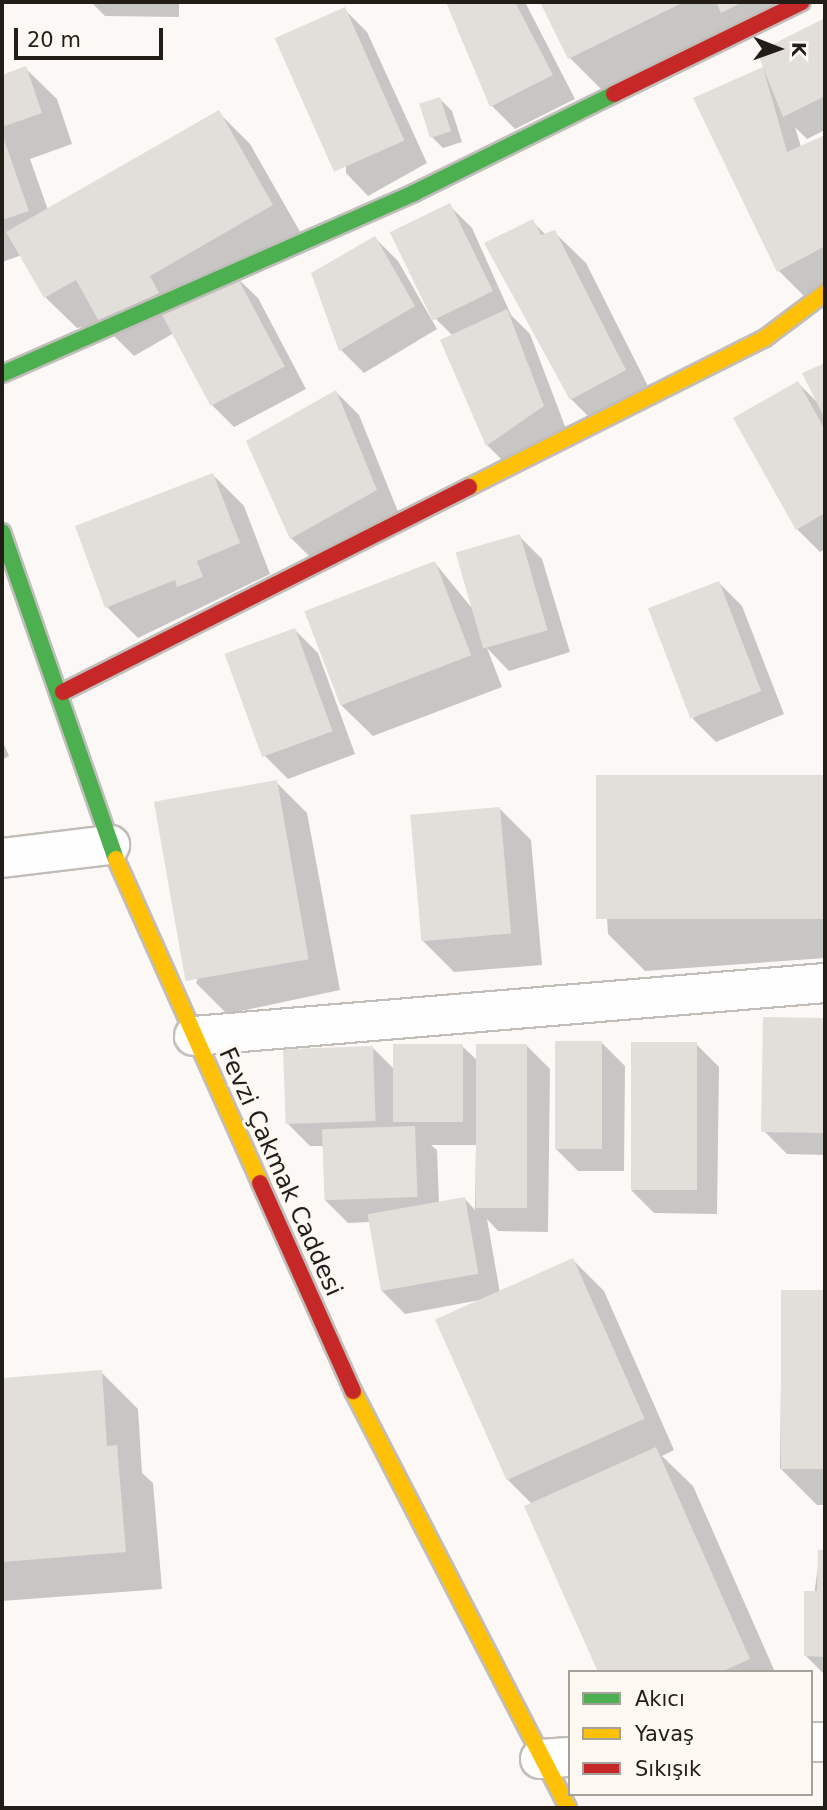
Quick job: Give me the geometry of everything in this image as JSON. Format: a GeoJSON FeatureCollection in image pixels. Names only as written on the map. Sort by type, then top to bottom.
{"type":"FeatureCollection","features":[{"type":"Feature","properties":{"kind":"street"},"geometry":{"type":"LineString","coordinates":[[2,374],[414,193],[802,2]]}},
{"type":"Feature","properties":{"kind":"street"},"geometry":{"type":"LineString","coordinates":[[63,692],[765,338],[825,293]]}},
{"type":"Feature","properties":{"kind":"street","name":"Fevzi Çakmak Caddesi"},"geometry":{"type":"LineString","coordinates":[[4,544],[63,692],[110,845],[194,1036],[380,1451],[555,1758],[568,1808]]}},
{"type":"Feature","properties":{"kind":"street"},"geometry":{"type":"LineString","coordinates":[[2,858],[110,845]]}},
{"type":"Feature","properties":{"kind":"street"},"geometry":{"type":"LineString","coordinates":[[194,1036],[825,983]]}},
{"type":"Feature","properties":{"kind":"building"},"geometry":{"type":"Polygon","coordinates":[[[446,2],[515,2],[553,75],[490,107],[446,2]]]}},
{"type":"Feature","properties":{"kind":"building"},"geometry":{"type":"Polygon","coordinates":[[[540,2],[684,2],[568,59],[540,2]]]}},
{"type":"Feature","properties":{"kind":"building"},"geometry":{"type":"Polygon","coordinates":[[[716,2],[743,2],[721,13],[716,2]]]}},
{"type":"Feature","properties":{"kind":"building"},"geometry":{"type":"Polygon","coordinates":[[[345,7],[404,140],[334,172],[275,38],[345,7]]]}},
{"type":"Feature","properties":{"kind":"building"},"geometry":{"type":"Polygon","coordinates":[[[825,18],[825,96],[783,117],[757,52],[825,18]]]}},
{"type":"Feature","properties":{"kind":"building"},"geometry":{"type":"Polygon","coordinates":[[[26,66],[42,113],[2,127],[2,75],[26,66]]]}},
{"type":"Feature","properties":{"kind":"building"},"geometry":{"type":"Polygon","coordinates":[[[763,67],[787,152],[825,135],[825,246],[777,272],[693,98],[763,67]]]}},
{"type":"Feature","properties":{"kind":"building"},"geometry":{"type":"Polygon","coordinates":[[[440,97],[451,131],[430,138],[419,104],[440,97]]]}},
{"type":"Feature","properties":{"kind":"building"},"geometry":{"type":"Polygon","coordinates":[[[219,110],[273,205],[150,276],[159,293],[101,325],[76,280],[44,298],[6,232],[219,110]]]}},
{"type":"Feature","properties":{"kind":"building"},"geometry":{"type":"Polygon","coordinates":[[[2,134],[29,211],[2,220],[2,134]]]}},
{"type":"Feature","properties":{"kind":"building"},"geometry":{"type":"Polygon","coordinates":[[[450,203],[493,291],[433,320],[390,232],[450,203]]]}},
{"type":"Feature","properties":{"kind":"building"},"geometry":{"type":"Polygon","coordinates":[[[533,219],[541,235],[555,230],[626,370],[570,400],[484,243],[533,219]]]}},
{"type":"Feature","properties":{"kind":"building"},"geometry":{"type":"Polygon","coordinates":[[[375,236],[415,306],[339,351],[311,273],[375,236]]]}},
{"type":"Feature","properties":{"kind":"building"},"geometry":{"type":"Polygon","coordinates":[[[235,273],[285,367],[211,406],[161,312],[235,273]]]}},
{"type":"Feature","properties":{"kind":"building"},"geometry":{"type":"Polygon","coordinates":[[[507,309],[544,406],[486,446],[440,340],[507,309]]]}},
{"type":"Feature","properties":{"kind":"building"},"geometry":{"type":"Polygon","coordinates":[[[825,363],[825,419],[802,373],[825,363]]]}},
{"type":"Feature","properties":{"kind":"building"},"geometry":{"type":"Polygon","coordinates":[[[798,381],[825,430],[825,513],[796,530],[733,418],[798,381]]]}},
{"type":"Feature","properties":{"kind":"building"},"geometry":{"type":"Polygon","coordinates":[[[336,390],[377,490],[290,539],[246,441],[336,390]]]}},
{"type":"Feature","properties":{"kind":"building"},"geometry":{"type":"Polygon","coordinates":[[[213,473],[240,543],[197,561],[203,577],[177,587],[175,580],[105,608],[75,526],[213,473]]]}},
{"type":"Feature","properties":{"kind":"building"},"geometry":{"type":"Polygon","coordinates":[[[520,534],[548,630],[483,649],[456,552],[520,534]]]}},
{"type":"Feature","properties":{"kind":"building"},"geometry":{"type":"Polygon","coordinates":[[[435,561],[471,655],[340,705],[304,611],[435,561]]]}},
{"type":"Feature","properties":{"kind":"building"},"geometry":{"type":"Polygon","coordinates":[[[719,581],[761,691],[690,718],[648,608],[719,581]]]}},
{"type":"Feature","properties":{"kind":"building"},"geometry":{"type":"Polygon","coordinates":[[[295,628],[333,731],[262,757],[225,654],[295,628]]]}},
{"type":"Feature","properties":{"kind":"building"},"geometry":{"type":"Polygon","coordinates":[[[596,775],[825,775],[825,919],[596,919],[596,775]]]}},
{"type":"Feature","properties":{"kind":"building"},"geometry":{"type":"Polygon","coordinates":[[[277,780],[309,959],[186,981],[154,802],[277,780]]]}},
{"type":"Feature","properties":{"kind":"building"},"geometry":{"type":"Polygon","coordinates":[[[500,807],[511,934],[421,941],[410,815],[500,807]]]}},
{"type":"Feature","properties":{"kind":"building"},"geometry":{"type":"Polygon","coordinates":[[[763,1017],[825,1018],[823,1133],[761,1132],[763,1017]]]}},
{"type":"Feature","properties":{"kind":"building"},"geometry":{"type":"Polygon","coordinates":[[[555,1041],[602,1041],[602,1149],[555,1149],[555,1041]]]}},
{"type":"Feature","properties":{"kind":"building"},"geometry":{"type":"Polygon","coordinates":[[[631,1042],[697,1042],[697,1190],[631,1190],[631,1042]]]}},
{"type":"Feature","properties":{"kind":"building"},"geometry":{"type":"Polygon","coordinates":[[[393,1044],[463,1044],[463,1122],[393,1122],[393,1044]]]}},
{"type":"Feature","properties":{"kind":"building"},"geometry":{"type":"Polygon","coordinates":[[[476,1044],[527,1044],[527,1208],[476,1208],[476,1044]]]}},
{"type":"Feature","properties":{"kind":"building"},"geometry":{"type":"Polygon","coordinates":[[[373,1046],[376,1121],[286,1124],[283,1049],[373,1046]]]}},
{"type":"Feature","properties":{"kind":"building"},"geometry":{"type":"Polygon","coordinates":[[[415,1126],[417,1197],[325,1200],[322,1129],[415,1126]]]}},
{"type":"Feature","properties":{"kind":"building"},"geometry":{"type":"Polygon","coordinates":[[[465,1197],[479,1274],[381,1291],[368,1214],[465,1197]]]}},
{"type":"Feature","properties":{"kind":"building"},"geometry":{"type":"Polygon","coordinates":[[[573,1258],[645,1419],[507,1480],[435,1319],[573,1258]]]}},
{"type":"Feature","properties":{"kind":"building"},"geometry":{"type":"Polygon","coordinates":[[[781,1290],[825,1290],[825,1469],[781,1469],[781,1290]]]}},
{"type":"Feature","properties":{"kind":"building"},"geometry":{"type":"Polygon","coordinates":[[[102,1370],[107,1446],[117,1445],[126,1552],[2,1562],[2,1378],[102,1370]]]}},
{"type":"Feature","properties":{"kind":"building"},"geometry":{"type":"Polygon","coordinates":[[[656,1447],[750,1659],[725,1670],[597,1670],[524,1506],[656,1447]]]}},
{"type":"Feature","properties":{"kind":"building"},"geometry":{"type":"Polygon","coordinates":[[[825,1549],[825,1657],[804,1656],[804,1591],[817,1591],[818,1550],[825,1549]]]}},
{"type":"Feature","properties":{"kind":"traffic: fast"},"geometry":{"type":"LineString","coordinates":[[2,374],[414,193],[614,94]]}},
{"type":"Feature","properties":{"kind":"traffic: fast"},"geometry":{"type":"LineString","coordinates":[[2,532],[116,859]]}},
{"type":"Feature","properties":{"kind":"traffic: slow"},"geometry":{"type":"LineString","coordinates":[[469,487],[765,338],[825,293]]}},
{"type":"Feature","properties":{"kind":"traffic: slow"},"geometry":{"type":"LineString","coordinates":[[116,859],[260,1183]]}},
{"type":"Feature","properties":{"kind":"traffic: slow"},"geometry":{"type":"LineString","coordinates":[[353,1391],[568,1808]]}},
{"type":"Feature","properties":{"kind":"traffic: jam"},"geometry":{"type":"LineString","coordinates":[[614,94],[802,2]]}},
{"type":"Feature","properties":{"kind":"traffic: jam"},"geometry":{"type":"LineString","coordinates":[[63,692],[469,487]]}},
{"type":"Feature","properties":{"kind":"traffic: jam"},"geometry":{"type":"LineString","coordinates":[[260,1183],[353,1391]]}}]}
